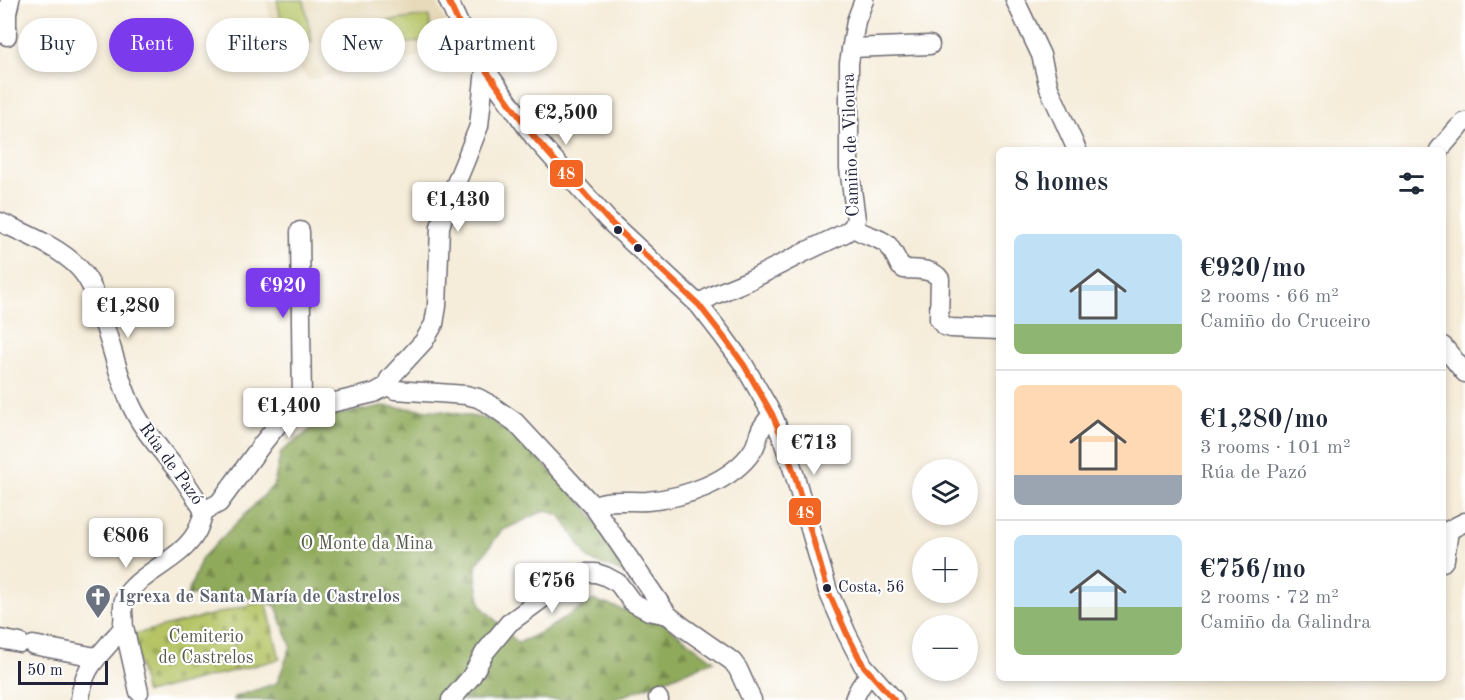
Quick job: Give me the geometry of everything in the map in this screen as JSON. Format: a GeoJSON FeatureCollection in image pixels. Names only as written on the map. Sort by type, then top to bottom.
{"type":"FeatureCollection","features":[{"type":"Feature","properties":{"kind":"street"},"geometry":{"type":"LineString","coordinates":[[7,36],[7,13],[10,0]]}},
{"type":"Feature","properties":{"kind":"street"},"geometry":{"type":"LineString","coordinates":[[448,0],[456,18]]}},
{"type":"Feature","properties":{"kind":"street","name":"Camiño de Viloura"},"geometry":{"type":"LineString","coordinates":[[699,305],[714,295],[750,280],[853,227],[856,219],[849,168],[848,89],[851,48],[856,21],[864,0]]}},
{"type":"Feature","properties":{"kind":"street"},"geometry":{"type":"LineString","coordinates":[[1015,0],[1041,55],[1049,88],[1076,147]]}},
{"type":"Feature","properties":{"kind":"street"},"geometry":{"type":"LineString","coordinates":[[851,48],[930,45]]}},
{"type":"Feature","properties":{"kind":"street"},"geometry":{"type":"LineString","coordinates":[[389,385],[389,379],[424,341],[434,324],[437,306],[440,227],[479,126],[485,72]]}},
{"type":"Feature","properties":{"kind":"street"},"geometry":{"type":"LineString","coordinates":[[487,72],[534,137],[608,220],[699,305],[744,365],[772,414],[781,435],[828,591],[847,634],[863,665],[894,700]]}},
{"type":"Feature","properties":{"kind":"street"},"geometry":{"type":"LineString","coordinates":[[1442,147],[1465,122]]}},
{"type":"Feature","properties":{"kind":"street","name":"Rúa de Pazó"},"geometry":{"type":"LineString","coordinates":[[0,222],[54,250],[79,268],[86,277],[92,286],[132,408],[142,426],[178,472],[204,511]]}},
{"type":"Feature","properties":{"kind":"street"},"geometry":{"type":"LineString","coordinates":[[853,227],[858,232],[879,239],[886,244],[900,267],[933,272],[937,275],[940,279],[939,319],[944,326],[996,330]]}},
{"type":"Feature","properties":{"kind":"street"},"geometry":{"type":"LineString","coordinates":[[300,231],[302,407]]}},
{"type":"Feature","properties":{"kind":"street"},"geometry":{"type":"LineString","coordinates":[[1446,350],[1465,373]]}},
{"type":"Feature","properties":{"kind":"street"},"geometry":{"type":"LineString","coordinates":[[139,692],[123,622],[122,606],[125,597],[133,587],[185,547],[196,533],[204,511],[219,503],[289,413],[302,407],[314,407],[374,393],[389,385]]}},
{"type":"Feature","properties":{"kind":"street"},"geometry":{"type":"LineString","coordinates":[[389,385],[395,390],[466,395],[478,398],[514,422],[593,506],[668,615],[732,661],[752,700]]}},
{"type":"Feature","properties":{"kind":"street"},"geometry":{"type":"LineString","coordinates":[[593,506],[600,502],[649,501],[687,495],[705,487],[743,463],[754,448],[761,428],[772,414]]}},
{"type":"Feature","properties":{"kind":"street"},"geometry":{"type":"LineString","coordinates":[[1446,552],[1449,530],[1465,522]]}},
{"type":"Feature","properties":{"kind":"street"},"geometry":{"type":"LineString","coordinates":[[451,700],[471,677],[485,652],[509,623],[572,577],[586,573],[605,576],[618,583],[632,602],[648,611],[668,615]]}},
{"type":"Feature","properties":{"kind":"street"},"geometry":{"type":"LineString","coordinates":[[81,700],[86,672],[96,657],[122,629],[123,622]]}},
{"type":"Feature","properties":{"kind":"street"},"geometry":{"type":"LineString","coordinates":[[0,639],[96,657]]}},
{"type":"Feature","properties":{"kind":"street"},"geometry":{"type":"LineString","coordinates":[[854,700],[856,693],[870,674]]}},
{"type":"Feature","properties":{"kind":"shaded area"},"geometry":{"type":"Polygon","coordinates":[[[266,0],[436,0],[444,18],[417,18],[417,56],[405,59],[405,18],[321,18],[321,72],[346,72],[309,80],[302,72],[309,72],[309,18],[270,18],[266,0]]]}},
{"type":"Feature","properties":{"kind":"green space"},"geometry":{"type":"Polygon","coordinates":[[[277,0],[304,0],[307,18],[281,18],[277,0]]]}},
{"type":"Feature","properties":{"kind":"green space"},"geometry":{"type":"Polygon","coordinates":[[[429,16],[429,18],[417,18],[417,42],[405,44],[405,19],[429,16]]]}},
{"type":"Feature","properties":{"kind":"green space"},"geometry":{"type":"Polygon","coordinates":[[[309,26],[312,42],[309,43],[309,26]]]}},
{"type":"Feature","properties":{"kind":"green space","name":"O Monte da Mina"},"geometry":{"type":"Polygon","coordinates":[[[382,406],[442,411],[492,420],[535,455],[587,508],[628,574],[589,560],[561,516],[546,510],[501,531],[476,565],[476,578],[481,606],[518,643],[544,631],[593,600],[660,621],[714,661],[613,700],[233,700],[234,697],[277,683],[291,646],[276,606],[261,599],[187,595],[202,558],[274,485],[281,452],[327,417],[382,406]]]}},
{"type":"Feature","properties":{"kind":"green space","name":"Cemiterio de Castrelos"},"geometry":{"type":"Polygon","coordinates":[[[266,601],[280,659],[146,693],[131,635],[266,601]]]}},
{"type":"Feature","properties":{"kind":"transit line","name":"48"},"geometry":{"type":"LineString","coordinates":[[448,0],[465,37],[485,69],[534,137],[608,220],[699,305],[744,365],[772,414],[781,435],[828,591],[847,634],[863,665],[894,700]]}},
{"type":"Feature","properties":{"kind":"place","name":"Costa, 56"},"geometry":{"type":"Point","coordinates":[827,588]}},
{"type":"Feature","properties":{"kind":"place","name":"Igrexa de Santa María de Castrelos"},"geometry":{"type":"Point","coordinates":[98,620]}}]}
